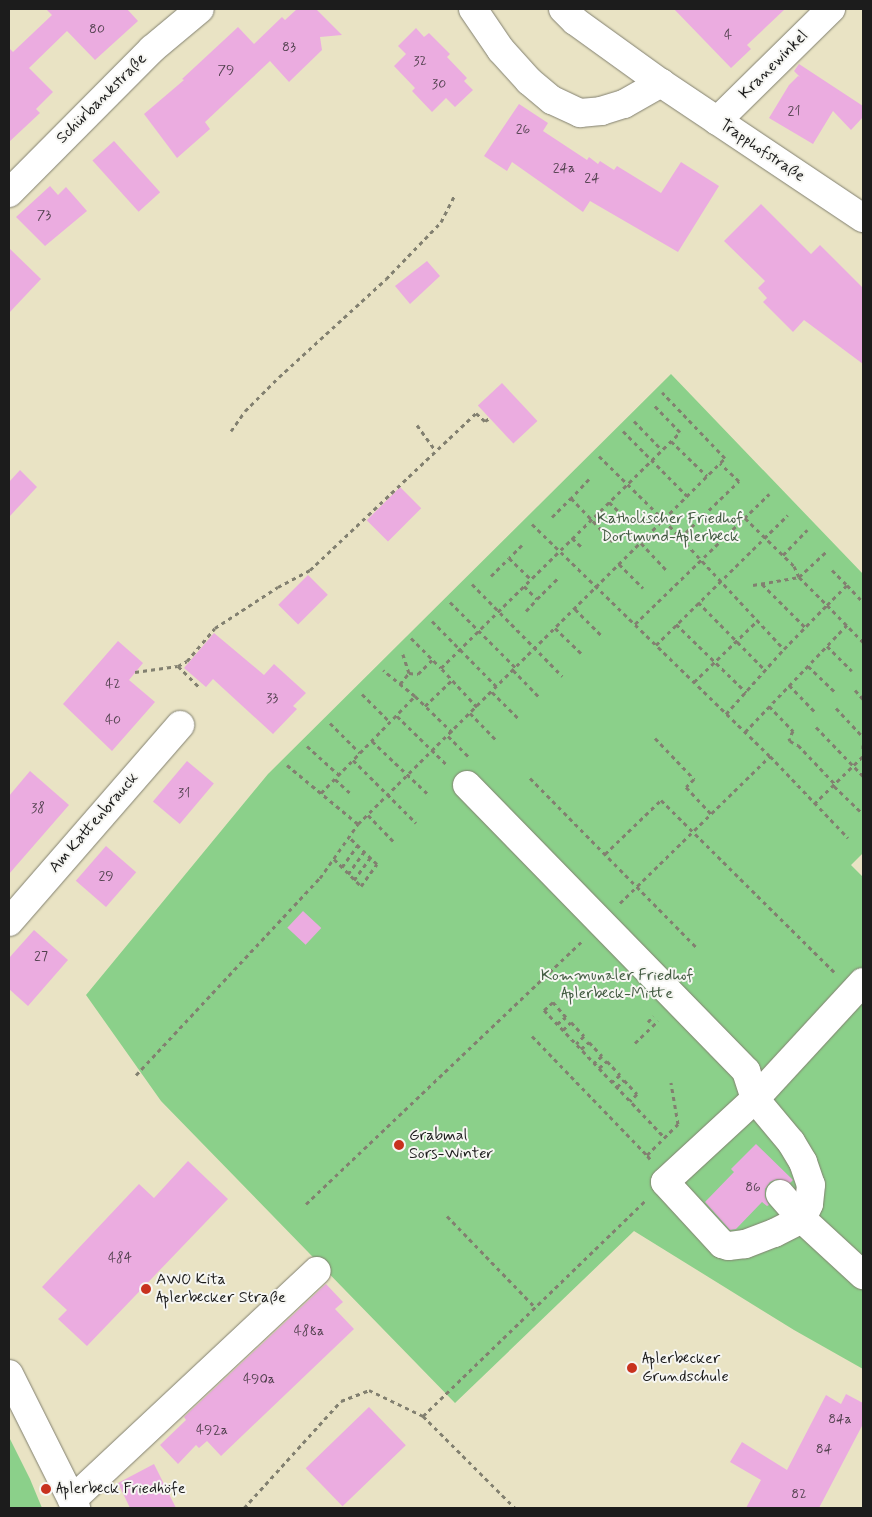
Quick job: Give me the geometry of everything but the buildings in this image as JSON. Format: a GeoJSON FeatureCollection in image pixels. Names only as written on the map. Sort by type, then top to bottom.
{"type":"FeatureCollection","features":[{"type":"Feature","properties":{"kind":"street","name":"Schürbankstraße"},"geometry":{"type":"LineString","coordinates":[[9,193],[152,49],[200,9]]}},
{"type":"Feature","properties":{"kind":"street"},"geometry":{"type":"LineString","coordinates":[[473,9],[501,50],[528,81],[552,100],[580,113],[601,111],[624,104],[661,83]]}},
{"type":"Feature","properties":{"kind":"street","name":"Trapphofstraße"},"geometry":{"type":"LineString","coordinates":[[563,9],[575,21],[661,83],[863,218]]}},
{"type":"Feature","properties":{"kind":"street","name":"Kranewinkel"},"geometry":{"type":"LineString","coordinates":[[717,121],[831,9]]}},
{"type":"Feature","properties":{"kind":"street","name":"Am Kattenbrauck"},"geometry":{"type":"LineString","coordinates":[[9,922],[180,725]]}},
{"type":"Feature","properties":{"kind":"street"},"geometry":{"type":"LineString","coordinates":[[471,774],[601,922],[746,1071],[755,1099],[791,1142],[808,1174],[811,1194],[802,1219],[774,1233],[745,1244],[728,1246],[718,1240],[665,1182],[755,1099],[859,987]]}},
{"type":"Feature","properties":{"kind":"street"},"geometry":{"type":"LineString","coordinates":[[780,1194],[802,1219],[863,1275]]}},
{"type":"Feature","properties":{"kind":"street"},"geometry":{"type":"LineString","coordinates":[[9,1374],[74,1504],[317,1271]]}},
{"type":"Feature","properties":{"kind":"path"},"geometry":{"type":"LineString","coordinates":[[231,431],[245,411],[279,376],[386,279],[441,222],[455,195]]}},
{"type":"Feature","properties":{"kind":"path"},"geometry":{"type":"LineString","coordinates":[[136,1075],[320,878],[358,824],[725,458],[662,392]]}},
{"type":"Feature","properties":{"kind":"path"},"geometry":{"type":"LineString","coordinates":[[441,668],[680,432],[652,403]]}},
{"type":"Feature","properties":{"kind":"path"},"geometry":{"type":"LineString","coordinates":[[135,672],[178,666],[187,661],[215,628],[278,587],[310,570],[476,412],[485,421],[490,418]]}},
{"type":"Feature","properties":{"kind":"path"},"geometry":{"type":"LineString","coordinates":[[634,421],[662,450]]}},
{"type":"Feature","properties":{"kind":"path"},"geometry":{"type":"LineString","coordinates":[[418,425],[435,450]]}},
{"type":"Feature","properties":{"kind":"path"},"geometry":{"type":"LineString","coordinates":[[623,431],[687,496]]}},
{"type":"Feature","properties":{"kind":"path"},"geometry":{"type":"LineString","coordinates":[[671,440],[707,476]]}},
{"type":"Feature","properties":{"kind":"path"},"geometry":{"type":"LineString","coordinates":[[599,456],[664,520],[784,648]]}},
{"type":"Feature","properties":{"kind":"path"},"geometry":{"type":"LineString","coordinates":[[680,538],[739,481],[720,463]]}},
{"type":"Feature","properties":{"kind":"path"},"geometry":{"type":"LineString","coordinates":[[552,517],[589,479]]}},
{"type":"Feature","properties":{"kind":"path"},"geometry":{"type":"LineString","coordinates":[[635,625],[769,494]]}},
{"type":"Feature","properties":{"kind":"path"},"geometry":{"type":"LineString","coordinates":[[571,498],[613,542]]}},
{"type":"Feature","properties":{"kind":"path"},"geometry":{"type":"LineString","coordinates":[[609,502],[632,524]]}},
{"type":"Feature","properties":{"kind":"path"},"geometry":{"type":"LineString","coordinates":[[656,645],[788,515]]}},
{"type":"Feature","properties":{"kind":"path"},"geometry":{"type":"LineString","coordinates":[[745,518],[794,566],[799,577],[863,642]]}},
{"type":"Feature","properties":{"kind":"path"},"geometry":{"type":"LineString","coordinates":[[532,524],[770,756],[848,838]]}},
{"type":"Feature","properties":{"kind":"path"},"geometry":{"type":"LineString","coordinates":[[783,555],[807,530]]}},
{"type":"Feature","properties":{"kind":"path"},"geometry":{"type":"LineString","coordinates":[[572,538],[584,549]]}},
{"type":"Feature","properties":{"kind":"path"},"geometry":{"type":"LineString","coordinates":[[641,543],[666,570]]}},
{"type":"Feature","properties":{"kind":"path"},"geometry":{"type":"LineString","coordinates":[[491,576],[522,545]]}},
{"type":"Feature","properties":{"kind":"path"},"geometry":{"type":"LineString","coordinates":[[753,585],[799,577],[827,551]]}},
{"type":"Feature","properties":{"kind":"path"},"geometry":{"type":"LineString","coordinates":[[509,558],[531,579]]}},
{"type":"Feature","properties":{"kind":"path"},"geometry":{"type":"LineString","coordinates":[[619,564],[643,588]]}},
{"type":"Feature","properties":{"kind":"path"},"geometry":{"type":"LineString","coordinates":[[832,570],[863,602]]}},
{"type":"Feature","properties":{"kind":"path"},"geometry":{"type":"LineString","coordinates":[[526,611],[559,577]]}},
{"type":"Feature","properties":{"kind":"path"},"geometry":{"type":"LineString","coordinates":[[472,584],[562,676]]}},
{"type":"Feature","properties":{"kind":"path"},"geometry":{"type":"LineString","coordinates":[[762,584],[805,627]]}},
{"type":"Feature","properties":{"kind":"path"},"geometry":{"type":"LineString","coordinates":[[726,714],[784,648],[847,585]]}},
{"type":"Feature","properties":{"kind":"path"},"geometry":{"type":"LineString","coordinates":[[524,586],[537,599]]}},
{"type":"Feature","properties":{"kind":"path"},"geometry":{"type":"LineString","coordinates":[[450,602],[479,630],[540,698]]}},
{"type":"Feature","properties":{"kind":"path"},"geometry":{"type":"LineString","coordinates":[[698,602],[765,670]]}},
{"type":"Feature","properties":{"kind":"path"},"geometry":{"type":"LineString","coordinates":[[575,609],[602,636]]}},
{"type":"Feature","properties":{"kind":"path"},"geometry":{"type":"LineString","coordinates":[[694,682],[758,620]]}},
{"type":"Feature","properties":{"kind":"path"},"geometry":{"type":"LineString","coordinates":[[432,621],[497,687]]}},
{"type":"Feature","properties":{"kind":"path"},"geometry":{"type":"LineString","coordinates":[[676,624],[746,692]]}},
{"type":"Feature","properties":{"kind":"path"},"geometry":{"type":"LineString","coordinates":[[745,732],[847,625]]}},
{"type":"Feature","properties":{"kind":"path"},"geometry":{"type":"LineString","coordinates":[[555,628],[583,655]]}},
{"type":"Feature","properties":{"kind":"path"},"geometry":{"type":"LineString","coordinates":[[411,638],[477,707]]}},
{"type":"Feature","properties":{"kind":"path"},"geometry":{"type":"LineString","coordinates":[[827,646],[852,671]]}},
{"type":"Feature","properties":{"kind":"path"},"geometry":{"type":"LineString","coordinates":[[403,654],[409,673]]}},
{"type":"Feature","properties":{"kind":"path"},"geometry":{"type":"LineString","coordinates":[[409,673],[418,674],[432,660]]}},
{"type":"Feature","properties":{"kind":"path"},"geometry":{"type":"LineString","coordinates":[[178,666],[200,688]]}},
{"type":"Feature","properties":{"kind":"path"},"geometry":{"type":"LineString","coordinates":[[808,666],[835,692]]}},
{"type":"Feature","properties":{"kind":"path"},"geometry":{"type":"LineString","coordinates":[[382,670],[415,696],[452,732]]}},
{"type":"Feature","properties":{"kind":"path"},"geometry":{"type":"LineString","coordinates":[[400,684],[409,673]]}},
{"type":"Feature","properties":{"kind":"path"},"geometry":{"type":"LineString","coordinates":[[425,706],[452,680]]}},
{"type":"Feature","properties":{"kind":"path"},"geometry":{"type":"LineString","coordinates":[[789,685],[815,712]]}},
{"type":"Feature","properties":{"kind":"path"},"geometry":{"type":"LineString","coordinates":[[855,690],[863,699]]}},
{"type":"Feature","properties":{"kind":"path"},"geometry":{"type":"LineString","coordinates":[[492,692],[519,719]]}},
{"type":"Feature","properties":{"kind":"path"},"geometry":{"type":"LineString","coordinates":[[362,694],[390,722]]}},
{"type":"Feature","properties":{"kind":"path"},"geometry":{"type":"LineString","coordinates":[[321,793],[415,696]]}},
{"type":"Feature","properties":{"kind":"path"},"geometry":{"type":"LineString","coordinates":[[769,706],[794,731],[788,738],[790,741],[798,745],[863,814]]}},
{"type":"Feature","properties":{"kind":"path"},"geometry":{"type":"LineString","coordinates":[[836,708],[863,737]]}},
{"type":"Feature","properties":{"kind":"path"},"geometry":{"type":"LineString","coordinates":[[470,713],[497,741]]}},
{"type":"Feature","properties":{"kind":"path"},"geometry":{"type":"LineString","coordinates":[[397,716],[433,751]]}},
{"type":"Feature","properties":{"kind":"path"},"geometry":{"type":"LineString","coordinates":[[330,722],[360,753]]}},
{"type":"Feature","properties":{"kind":"path"},"geometry":{"type":"LineString","coordinates":[[816,727],[863,776]]}},
{"type":"Feature","properties":{"kind":"path"},"geometry":{"type":"LineString","coordinates":[[448,736],[471,774]]}},
{"type":"Feature","properties":{"kind":"path"},"geometry":{"type":"LineString","coordinates":[[655,738],[694,779],[686,787],[711,814]]}},
{"type":"Feature","properties":{"kind":"path"},"geometry":{"type":"LineString","coordinates":[[372,740],[429,795]]}},
{"type":"Feature","properties":{"kind":"path"},"geometry":{"type":"LineString","coordinates":[[863,744],[863,751]]}},
{"type":"Feature","properties":{"kind":"path"},"geometry":{"type":"LineString","coordinates":[[307,746],[339,775]]}},
{"type":"Feature","properties":{"kind":"path"},"geometry":{"type":"LineString","coordinates":[[306,1204],[601,922],[770,756]]}},
{"type":"Feature","properties":{"kind":"path"},"geometry":{"type":"LineString","coordinates":[[814,804],[863,756]]}},
{"type":"Feature","properties":{"kind":"path"},"geometry":{"type":"LineString","coordinates":[[353,760],[416,823]]}},
{"type":"Feature","properties":{"kind":"path"},"geometry":{"type":"LineString","coordinates":[[287,765],[358,824]]}},
{"type":"Feature","properties":{"kind":"path"},"geometry":{"type":"LineString","coordinates":[[530,778],[696,947]]}},
{"type":"Feature","properties":{"kind":"path"},"geometry":{"type":"LineString","coordinates":[[335,779],[352,795]]}},
{"type":"Feature","properties":{"kind":"path"},"geometry":{"type":"LineString","coordinates":[[605,854],[661,800],[859,987]]}},
{"type":"Feature","properties":{"kind":"path"},"geometry":{"type":"LineString","coordinates":[[368,815],[394,842]]}},
{"type":"Feature","properties":{"kind":"path"},"geometry":{"type":"LineString","coordinates":[[334,859],[360,886],[377,864],[349,837]]}},
{"type":"Feature","properties":{"kind":"path"},"geometry":{"type":"LineString","coordinates":[[342,867],[358,845]]}},
{"type":"Feature","properties":{"kind":"path"},"geometry":{"type":"LineString","coordinates":[[348,874],[365,851]]}},
{"type":"Feature","properties":{"kind":"path"},"geometry":{"type":"LineString","coordinates":[[354,880],[371,857]]}},
{"type":"Feature","properties":{"kind":"path"},"geometry":{"type":"LineString","coordinates":[[558,1024],[566,1016],[553,1002],[544,1010],[665,1138]]}},
{"type":"Feature","properties":{"kind":"path"},"geometry":{"type":"LineString","coordinates":[[563,1030],[571,1022],[584,1036],[576,1044]]}},
{"type":"Feature","properties":{"kind":"path"},"geometry":{"type":"LineString","coordinates":[[423,1416],[665,1182],[648,1155],[532,1036]]}},
{"type":"Feature","properties":{"kind":"path"},"geometry":{"type":"LineString","coordinates":[[581,1049],[589,1042],[596,1049],[602,1056],[594,1063]]}},
{"type":"Feature","properties":{"kind":"path"},"geometry":{"type":"LineString","coordinates":[[599,1068],[607,1061],[614,1068],[620,1075],[612,1082]]}},
{"type":"Feature","properties":{"kind":"path"},"geometry":{"type":"LineString","coordinates":[[617,1087],[624,1080],[638,1094],[630,1101]]}},
{"type":"Feature","properties":{"kind":"path"},"geometry":{"type":"LineString","coordinates":[[648,1155],[678,1124],[671,1083]]}},
{"type":"Feature","properties":{"kind":"path"},"geometry":{"type":"LineString","coordinates":[[447,1216],[535,1308]]}},
{"type":"Feature","properties":{"kind":"path"},"geometry":{"type":"LineString","coordinates":[[244,1508],[341,1401],[369,1390],[423,1416],[515,1508]]}},
{"type":"Feature","properties":{"kind":"green space","name":"Kommunaler Friedhof Aplerbeck-Mitte"},"geometry":{"type":"Polygon","coordinates":[[[671,374],[863,574],[863,853],[851,865],[863,877],[863,1369],[794,1330],[634,1231],[455,1403],[161,1101],[86,995],[268,774],[671,374]]]}},
{"type":"Feature","properties":{"kind":"green space"},"geometry":{"type":"Polygon","coordinates":[[[9,1437],[30,1479],[42,1508],[9,1508],[9,1437]]]}},
{"type":"Feature","properties":{"kind":"place","name":"Grabmal Sors-Winter"},"geometry":{"type":"Point","coordinates":[399,1145]}},
{"type":"Feature","properties":{"kind":"place","name":"AWO Kita Aplerbecker Straße"},"geometry":{"type":"Point","coordinates":[146,1289]}},
{"type":"Feature","properties":{"kind":"place","name":"Aplerbecker Grundschule"},"geometry":{"type":"Point","coordinates":[632,1368]}},
{"type":"Feature","properties":{"kind":"place","name":"Aplerbeck Friedhöfe"},"geometry":{"type":"Point","coordinates":[46,1489]}},
{"type":"Feature","properties":{"kind":"park label","name":"Katholischer Friedhof Dortmund-Aplerbeck"},"geometry":{"type":"Point","coordinates":[670,528]}}]}
